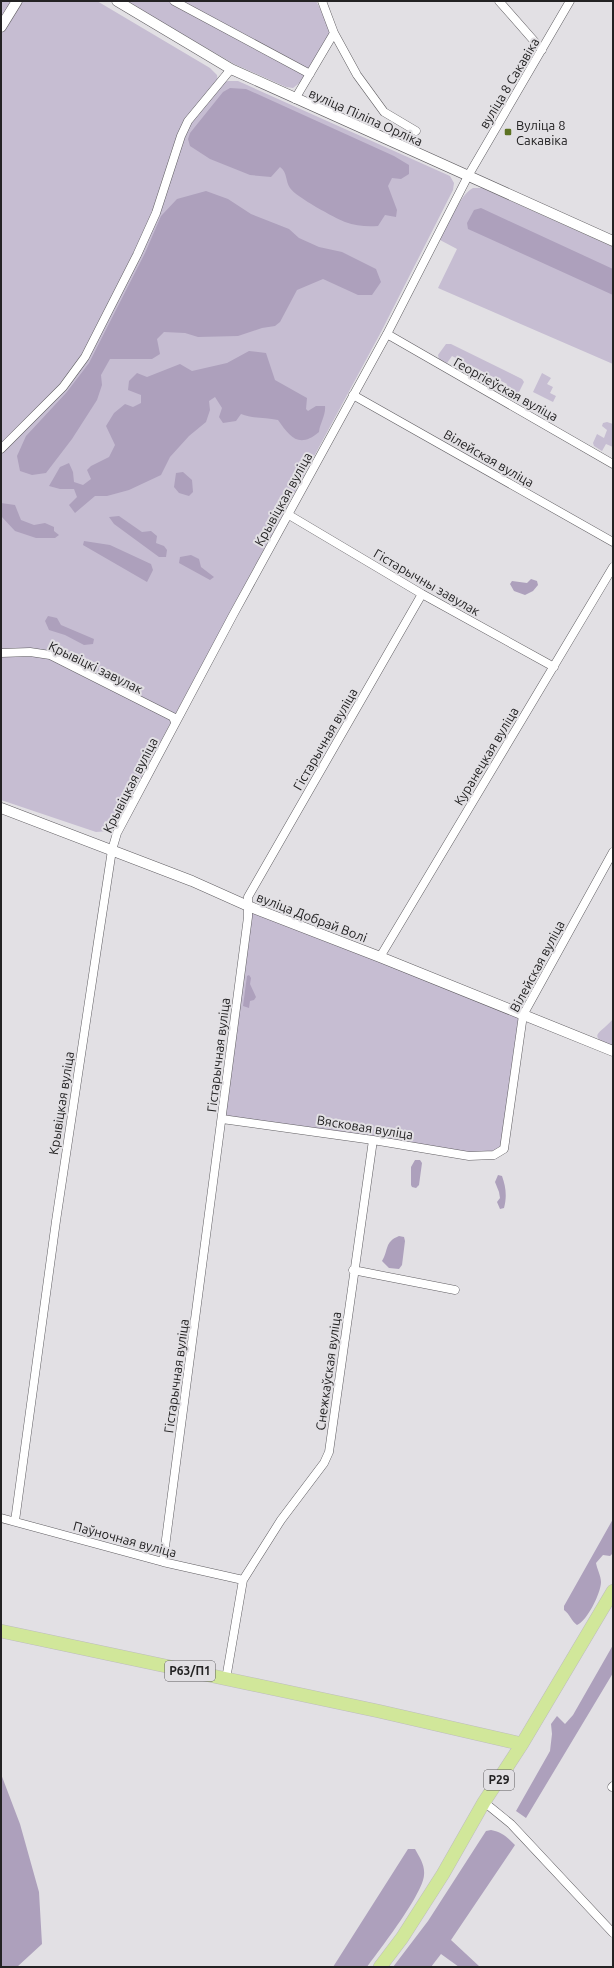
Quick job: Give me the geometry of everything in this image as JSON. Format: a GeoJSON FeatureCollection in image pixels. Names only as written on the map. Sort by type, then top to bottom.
{"type":"FeatureCollection","features":[{"type":"Feature","properties":{"kind":"main road","name":"Р29"},"geometry":{"type":"LineString","coordinates":[[380,1967],[402,1938],[443,1874],[484,1802],[522,1744],[613,1591]]}},
{"type":"Feature","properties":{"kind":"main road","name":"Р63/П1"},"geometry":{"type":"LineString","coordinates":[[1,1630],[522,1744]]}},
{"type":"Feature","properties":{"kind":"street"},"geometry":{"type":"LineString","coordinates":[[1,27],[17,1]]}},
{"type":"Feature","properties":{"kind":"street","name":"вуліца Піліпа Орліка"},"geometry":{"type":"LineString","coordinates":[[117,1],[231,69],[613,241]]}},
{"type":"Feature","properties":{"kind":"street"},"geometry":{"type":"LineString","coordinates":[[174,1],[310,74]]}},
{"type":"Feature","properties":{"kind":"street"},"geometry":{"type":"LineString","coordinates":[[322,1],[334,33],[357,75],[384,112],[416,131]]}},
{"type":"Feature","properties":{"kind":"street"},"geometry":{"type":"LineString","coordinates":[[500,1],[542,50]]}},
{"type":"Feature","properties":{"kind":"street","name":"вуліца 8 Сакавіка"},"geometry":{"type":"LineString","coordinates":[[468,176],[570,1]]}},
{"type":"Feature","properties":{"kind":"street"},"geometry":{"type":"LineString","coordinates":[[296,99],[334,33]]}},
{"type":"Feature","properties":{"kind":"street"},"geometry":{"type":"LineString","coordinates":[[1,449],[63,387],[85,357],[137,255],[156,213],[188,121],[231,69]]}},
{"type":"Feature","properties":{"kind":"street","name":"Крывіцкая вуліца"},"geometry":{"type":"LineString","coordinates":[[15,1521],[56,1221],[112,850],[117,833],[175,722],[353,395],[388,334],[468,176]]}},
{"type":"Feature","properties":{"kind":"street","name":"Георгіеўская вуліца"},"geometry":{"type":"LineString","coordinates":[[388,334],[613,464]]}},
{"type":"Feature","properties":{"kind":"street","name":"Вілейская вуліца"},"geometry":{"type":"LineString","coordinates":[[353,395],[613,542]]}},
{"type":"Feature","properties":{"kind":"street","name":"Гістарычны завулак"},"geometry":{"type":"LineString","coordinates":[[289,515],[422,594],[554,667]]}},
{"type":"Feature","properties":{"kind":"street","name":"Куранецкая вуліца"},"geometry":{"type":"LineString","coordinates":[[380,957],[613,567]]}},
{"type":"Feature","properties":{"kind":"street","name":"Гістарычная вуліца"},"geometry":{"type":"LineString","coordinates":[[163,1562],[248,917],[248,897],[422,594]]}},
{"type":"Feature","properties":{"kind":"street","name":"Крывіцкі завулак"},"geometry":{"type":"LineString","coordinates":[[1,653],[30,652],[50,655],[173,717],[175,722]]}},
{"type":"Feature","properties":{"kind":"street","name":"вуліца Добрай Волі"},"geometry":{"type":"LineString","coordinates":[[1,808],[192,881],[248,906],[380,957],[613,1051]]}},
{"type":"Feature","properties":{"kind":"street","name":"Вілейская вуліца"},"geometry":{"type":"LineString","coordinates":[[504,1149],[523,1015],[613,852]]}},
{"type":"Feature","properties":{"kind":"street","name":"Вясковая вуліца"},"geometry":{"type":"LineString","coordinates":[[222,1119],[373,1140],[469,1156],[494,1154],[504,1149]]}},
{"type":"Feature","properties":{"kind":"street","name":"Снежкаўская вуліца"},"geometry":{"type":"LineString","coordinates":[[243,1580],[281,1520],[324,1463],[329,1452],[353,1270],[373,1140]]}},
{"type":"Feature","properties":{"kind":"street"},"geometry":{"type":"LineString","coordinates":[[353,1270],[455,1290]]}},
{"type":"Feature","properties":{"kind":"street","name":"Паўночная вуліца"},"geometry":{"type":"LineString","coordinates":[[1,1518],[163,1562],[243,1580]]}},
{"type":"Feature","properties":{"kind":"street"},"geometry":{"type":"LineString","coordinates":[[226,1679],[243,1580]]}},
{"type":"Feature","properties":{"kind":"street"},"geometry":{"type":"LineString","coordinates":[[484,1802],[511,1824],[613,1933]]}},
{"type":"Feature","properties":{"kind":"shaded area"},"geometry":{"type":"Polygon","coordinates":[[[1,1],[97,1],[210,68],[217,75],[218,84],[228,81],[238,81],[450,176],[454,183],[453,190],[381,332],[115,826],[108,831],[96,832],[1,800],[1,1]]]}},
{"type":"Feature","properties":{"kind":"shaded area"},"geometry":{"type":"Polygon","coordinates":[[[125,1],[316,1],[330,27],[330,32],[302,81],[293,88],[286,87],[234,64],[125,1]]]}},
{"type":"Feature","properties":{"kind":"shaded area"},"geometry":{"type":"Polygon","coordinates":[[[230,88],[246,89],[394,156],[409,165],[409,174],[401,179],[392,178],[388,186],[397,210],[396,217],[385,215],[378,226],[362,226],[345,222],[316,207],[294,192],[288,185],[283,169],[280,167],[271,177],[250,175],[210,159],[190,146],[188,139],[190,133],[223,92],[230,88]]]}},
{"type":"Feature","properties":{"kind":"shaded area"},"geometry":{"type":"Polygon","coordinates":[[[473,188],[482,188],[613,247],[613,364],[438,288],[457,249],[440,240],[463,197],[473,188]]]}},
{"type":"Feature","properties":{"kind":"shaded area"},"geometry":{"type":"Polygon","coordinates":[[[206,191],[228,199],[251,214],[289,229],[299,238],[319,247],[342,252],[376,269],[381,282],[372,295],[358,295],[323,279],[297,290],[280,322],[275,326],[262,328],[238,336],[198,337],[185,333],[164,332],[157,339],[160,354],[152,359],[110,359],[101,375],[102,385],[97,400],[72,439],[46,473],[32,475],[20,471],[17,456],[26,436],[66,393],[89,363],[145,253],[161,216],[177,199],[206,191]]]}},
{"type":"Feature","properties":{"kind":"shaded area"},"geometry":{"type":"Polygon","coordinates":[[[481,208],[613,269],[613,295],[468,229],[467,223],[474,210],[481,208]]]}},
{"type":"Feature","properties":{"kind":"shaded area"},"geometry":{"type":"Polygon","coordinates":[[[446,344],[451,344],[522,379],[524,382],[515,400],[511,400],[504,395],[504,390],[507,384],[452,356],[447,363],[439,359],[438,355],[446,344]]]}},
{"type":"Feature","properties":{"kind":"shaded area"},"geometry":{"type":"Polygon","coordinates":[[[249,351],[266,353],[275,380],[307,398],[306,409],[308,411],[316,406],[325,406],[325,413],[319,432],[306,440],[300,440],[291,436],[278,420],[250,417],[241,414],[236,421],[223,423],[219,417],[222,408],[215,397],[209,401],[210,410],[206,422],[189,436],[170,457],[161,475],[129,490],[107,496],[95,496],[75,513],[69,505],[77,497],[74,489],[60,489],[49,486],[60,467],[69,463],[73,472],[74,482],[83,485],[91,479],[87,470],[91,466],[109,457],[115,445],[106,426],[114,413],[125,404],[133,407],[141,403],[141,395],[128,390],[129,381],[137,373],[147,377],[180,364],[192,371],[227,363],[249,351]]]}},
{"type":"Feature","properties":{"kind":"shaded area"},"geometry":{"type":"Polygon","coordinates":[[[542,373],[551,378],[547,384],[553,387],[550,393],[556,396],[553,402],[533,392],[542,373]]]}},
{"type":"Feature","properties":{"kind":"shaded area"},"geometry":{"type":"Polygon","coordinates":[[[607,422],[613,424],[613,447],[606,444],[602,451],[594,446],[593,443],[597,434],[604,438],[607,430],[602,426],[603,423],[607,422]]]}},
{"type":"Feature","properties":{"kind":"shaded area"},"geometry":{"type":"Polygon","coordinates":[[[183,472],[192,480],[193,492],[189,496],[179,493],[174,487],[176,473],[183,472]]]}},
{"type":"Feature","properties":{"kind":"shaded area"},"geometry":{"type":"Polygon","coordinates":[[[1,503],[15,505],[21,520],[34,525],[45,523],[54,527],[54,531],[59,535],[55,538],[36,538],[15,531],[1,516],[1,503]]]}},
{"type":"Feature","properties":{"kind":"shaded area"},"geometry":{"type":"Polygon","coordinates":[[[119,516],[142,532],[151,531],[157,536],[156,543],[164,546],[167,550],[166,557],[159,557],[114,524],[109,517],[119,516]]]}},
{"type":"Feature","properties":{"kind":"shaded area"},"geometry":{"type":"Polygon","coordinates":[[[84,541],[110,545],[151,564],[153,570],[147,582],[83,545],[84,541]]]}},
{"type":"Feature","properties":{"kind":"shaded area"},"geometry":{"type":"Polygon","coordinates":[[[191,555],[199,559],[201,567],[214,577],[210,580],[179,563],[180,557],[191,555]]]}},
{"type":"Feature","properties":{"kind":"shaded area"},"geometry":{"type":"Polygon","coordinates":[[[531,579],[537,581],[538,585],[533,591],[525,595],[514,591],[510,584],[512,581],[527,583],[531,579]]]}},
{"type":"Feature","properties":{"kind":"shaded area"},"geometry":{"type":"Polygon","coordinates":[[[48,616],[57,618],[61,625],[94,639],[93,644],[84,645],[65,635],[49,630],[45,621],[48,616]]]}},
{"type":"Feature","properties":{"kind":"shaded area"},"geometry":{"type":"Polygon","coordinates":[[[248,906],[523,1015],[504,1149],[488,1155],[222,1119],[248,906]]]}},
{"type":"Feature","properties":{"kind":"shaded area"},"geometry":{"type":"Polygon","coordinates":[[[249,975],[251,978],[250,984],[256,997],[254,1000],[250,1001],[249,1008],[243,1006],[247,976],[249,975]]]}},
{"type":"Feature","properties":{"kind":"shaded area"},"geometry":{"type":"Polygon","coordinates":[[[613,1019],[613,1047],[597,1037],[598,1034],[613,1019]]]}},
{"type":"Feature","properties":{"kind":"shaded area"},"geometry":{"type":"Polygon","coordinates":[[[415,1160],[420,1160],[422,1163],[419,1185],[416,1188],[412,1187],[411,1185],[411,1167],[415,1160]]]}},
{"type":"Feature","properties":{"kind":"shaded area"},"geometry":{"type":"Polygon","coordinates":[[[498,1175],[502,1176],[506,1192],[504,1208],[500,1209],[497,1202],[500,1198],[499,1192],[495,1182],[498,1175]]]}},
{"type":"Feature","properties":{"kind":"shaded area"},"geometry":{"type":"Polygon","coordinates":[[[399,1236],[404,1237],[405,1241],[402,1265],[399,1269],[389,1268],[382,1261],[391,1241],[399,1236]]]}},
{"type":"Feature","properties":{"kind":"shaded area"},"geometry":{"type":"Polygon","coordinates":[[[613,1519],[613,1553],[610,1556],[603,1555],[596,1563],[601,1580],[599,1593],[589,1613],[577,1625],[564,1610],[564,1606],[613,1519]]]}},
{"type":"Feature","properties":{"kind":"shaded area"},"geometry":{"type":"Polygon","coordinates":[[[613,1645],[613,1673],[526,1818],[516,1811],[550,1751],[552,1734],[551,1724],[557,1716],[565,1724],[573,1715],[613,1645]]]}},
{"type":"Feature","properties":{"kind":"shaded area"},"geometry":{"type":"Polygon","coordinates":[[[1,1774],[20,1824],[39,1892],[42,1944],[17,1967],[1,1967],[1,1774]]]}},
{"type":"Feature","properties":{"kind":"shaded area"},"geometry":{"type":"Polygon","coordinates":[[[491,1830],[504,1835],[515,1845],[451,1940],[480,1967],[459,1967],[441,1954],[431,1967],[393,1967],[428,1921],[486,1831],[491,1830]]]}},
{"type":"Feature","properties":{"kind":"shaded area"},"geometry":{"type":"Polygon","coordinates":[[[408,1849],[415,1849],[424,1868],[422,1884],[409,1908],[367,1967],[333,1967],[408,1849]]]}},
{"type":"Feature","properties":{"kind":"place","name":"Вуліца 8 Сакавіка"},"geometry":{"type":"Point","coordinates":[508,132]}}]}
